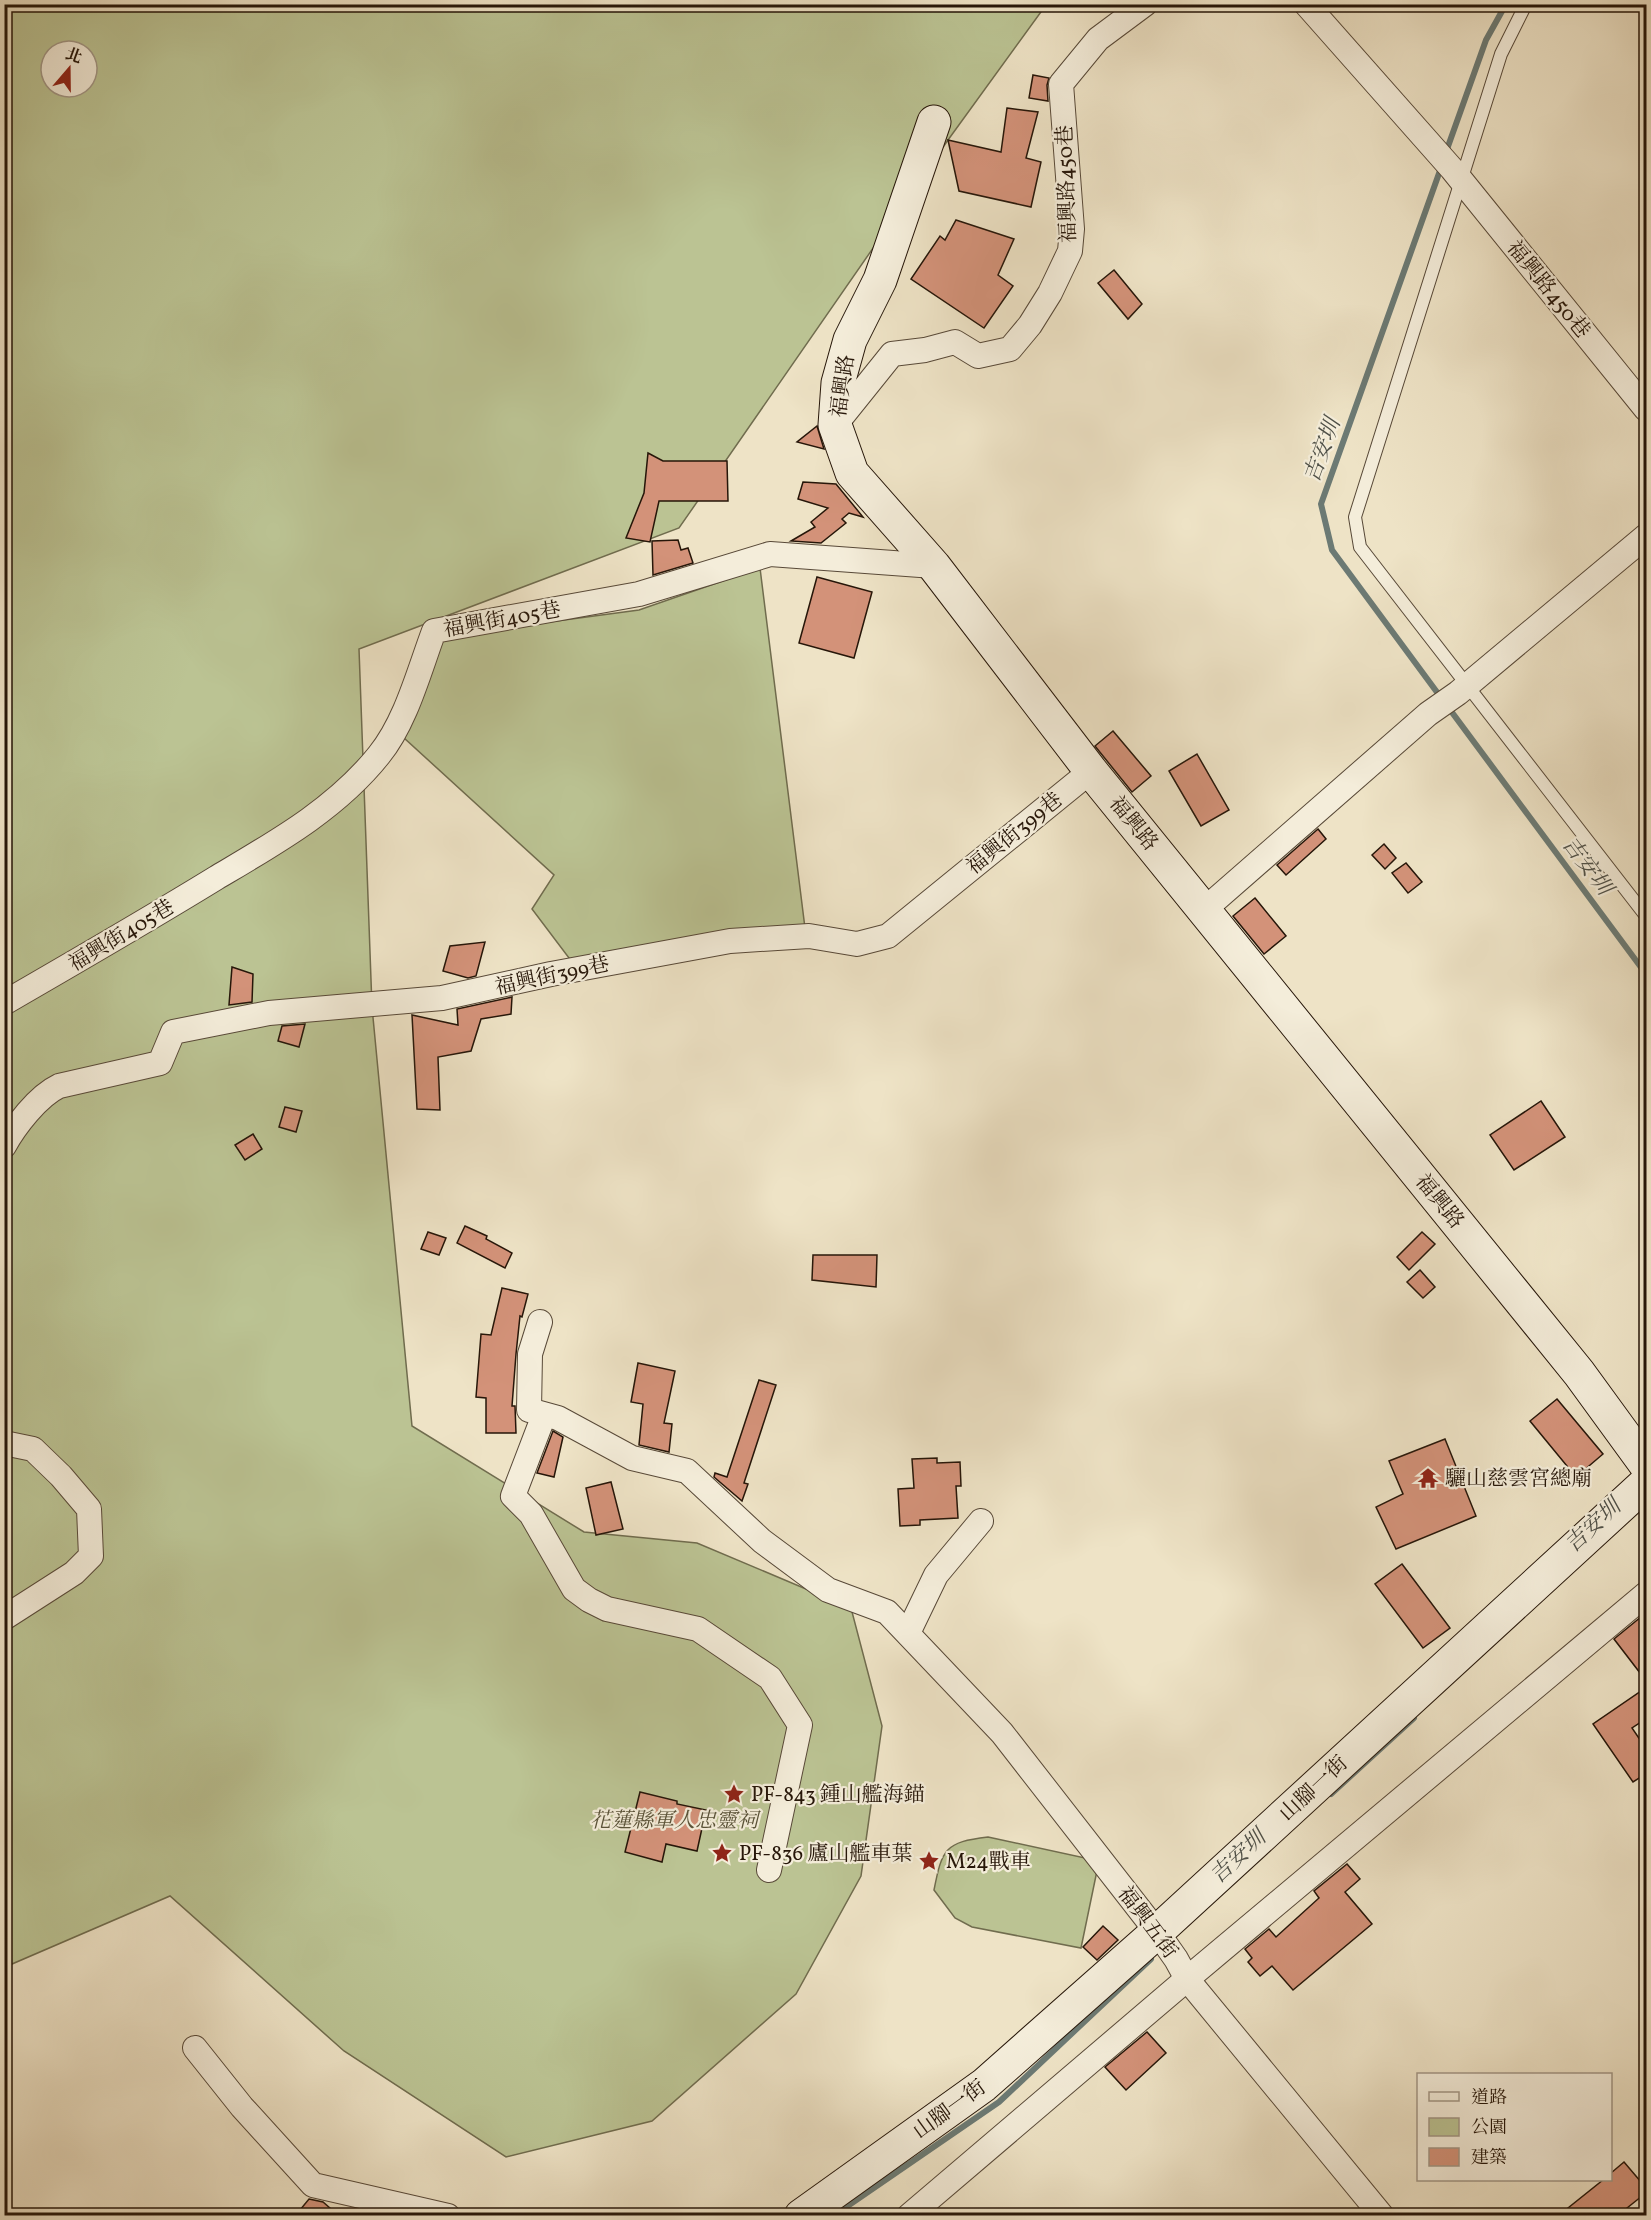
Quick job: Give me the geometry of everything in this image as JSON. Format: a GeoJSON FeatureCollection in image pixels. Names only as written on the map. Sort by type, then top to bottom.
{"type":"FeatureCollection","features":[{"type":"Feature","properties":{"kind":"street","name":"福興路450巷"},"geometry":{"type":"LineString","coordinates":[[835,425],[892,354],[925,350],[955,342],[978,356],[1010,349],[1030,325],[1050,293],[1070,251],[1072,230],[1061,84],[1098,39],[1145,4]]}},
{"type":"Feature","properties":{"kind":"street","name":"福興路450巷"},"geometry":{"type":"LineString","coordinates":[[1306,4],[1457,176],[1647,409]]}},
{"type":"Feature","properties":{"kind":"street","name":"福興路"},"geometry":{"type":"LineString","coordinates":[[934,122],[879,280],[850,340],[838,383],[835,425],[852,473],[934,566],[1092,771],[1579,1373],[1647,1465]]}},
{"type":"Feature","properties":{"kind":"street"},"geometry":{"type":"LineString","coordinates":[[1204,909],[1428,714],[1462,689],[1647,536]]}},
{"type":"Feature","properties":{"kind":"street","name":"福興街405巷"},"geometry":{"type":"LineString","coordinates":[[4,1003],[141,924],[306,823],[357,780],[380,754],[397,726],[434,631],[639,594],[770,554],[934,566]]}},
{"type":"Feature","properties":{"kind":"street","name":"福興街399巷"},"geometry":{"type":"LineString","coordinates":[[4,1146],[13,1130],[50,1090],[160,1063],[173,1032],[269,1013],[442,998],[551,974],[730,941],[808,936],[857,944],[871,942],[888,936],[1026,822],[1092,771]]}},
{"type":"Feature","properties":{"kind":"street"},"geometry":{"type":"LineString","coordinates":[[540,1322],[531,1354],[529,1410],[544,1414],[513,1496],[531,1514],[574,1589],[589,1600],[607,1609],[698,1629],[770,1678],[800,1725],[769,1870]]}},
{"type":"Feature","properties":{"kind":"street","name":"福興五街"},"geometry":{"type":"LineString","coordinates":[[544,1414],[558,1418],[632,1458],[687,1471],[762,1541],[828,1590],[887,1612],[1002,1733],[1156,1932],[1181,1969],[1382,2216]]}},
{"type":"Feature","properties":{"kind":"street"},"geometry":{"type":"LineString","coordinates":[[4,1443],[33,1449],[61,1476],[89,1509],[91,1556],[74,1573],[4,1618]]}},
{"type":"Feature","properties":{"kind":"street","name":"山腳一街"},"geometry":{"type":"LineString","coordinates":[[801,2216],[984,2085],[1156,1932],[1647,1483]]}},
{"type":"Feature","properties":{"kind":"street"},"geometry":{"type":"LineString","coordinates":[[908,1633],[936,1575],[981,1521]]}},
{"type":"Feature","properties":{"kind":"street"},"geometry":{"type":"LineString","coordinates":[[909,2216],[1181,1969],[1647,1594]]}},
{"type":"Feature","properties":{"kind":"street"},"geometry":{"type":"LineString","coordinates":[[195,2048],[242,2107],[313,2185],[448,2216]]}},
{"type":"Feature","properties":{"kind":"lane"},"geometry":{"type":"LineString","coordinates":[[1526,4],[1501,54],[1457,176],[1356,517],[1360,547],[1462,689],[1647,916]]}},
{"type":"Feature","properties":{"kind":"green space","name":"花蓮縣軍人忠靈祠"},"geometry":{"type":"Polygon","coordinates":[[[5,5],[1046,5],[948,140],[679,528],[359,649],[372,1007],[412,1426],[584,1532],[697,1543],[851,1608],[882,1726],[861,1876],[796,1994],[652,2121],[506,2157],[344,2051],[170,1896],[5,1967],[5,5]]]}},
{"type":"Feature","properties":{"kind":"green space"},"geometry":{"type":"Polygon","coordinates":[[[760,568],[805,928],[572,962],[532,909],[554,875],[403,737],[442,639],[451,635],[639,610],[760,568]]]}},
{"type":"Feature","properties":{"kind":"green space"},"geometry":{"type":"Polygon","coordinates":[[[988,1837],[1099,1861],[1081,1948],[972,1927],[955,1918],[934,1890],[943,1857],[954,1845],[988,1837]]]}},
{"type":"Feature","properties":{"kind":"building"},"geometry":{"type":"Polygon","coordinates":[[[1033,75],[1049,78],[1048,101],[1029,98],[1033,75]]]}},
{"type":"Feature","properties":{"kind":"building"},"geometry":{"type":"Polygon","coordinates":[[[1007,108],[1038,112],[1026,158],[1041,162],[1031,207],[959,191],[948,140],[1001,152],[1007,108]]]}},
{"type":"Feature","properties":{"kind":"building"},"geometry":{"type":"Polygon","coordinates":[[[956,220],[1014,239],[998,275],[1013,286],[984,328],[911,279],[940,236],[945,240],[956,220]]]}},
{"type":"Feature","properties":{"kind":"building"},"geometry":{"type":"Polygon","coordinates":[[[1114,270],[1142,304],[1128,319],[1098,283],[1114,270]]]}},
{"type":"Feature","properties":{"kind":"building"},"geometry":{"type":"Polygon","coordinates":[[[817,426],[824,449],[797,442],[817,426]]]}},
{"type":"Feature","properties":{"kind":"building"},"geometry":{"type":"Polygon","coordinates":[[[648,453],[663,461],[727,461],[728,501],[659,501],[650,542],[626,538],[644,493],[648,453]]]}},
{"type":"Feature","properties":{"kind":"building"},"geometry":{"type":"Polygon","coordinates":[[[803,482],[836,484],[863,517],[849,513],[842,519],[846,523],[821,543],[791,541],[815,527],[811,522],[828,508],[798,499],[803,482]]]}},
{"type":"Feature","properties":{"kind":"building"},"geometry":{"type":"Polygon","coordinates":[[[678,540],[681,550],[688,548],[693,563],[653,575],[652,541],[678,540]]]}},
{"type":"Feature","properties":{"kind":"building"},"geometry":{"type":"Polygon","coordinates":[[[817,577],[872,592],[854,658],[799,643],[817,577]]]}},
{"type":"Feature","properties":{"kind":"building"},"geometry":{"type":"Polygon","coordinates":[[[1113,731],[1151,776],[1132,792],[1095,746],[1113,731]]]}},
{"type":"Feature","properties":{"kind":"building"},"geometry":{"type":"Polygon","coordinates":[[[1197,754],[1229,810],[1201,826],[1169,771],[1197,754]]]}},
{"type":"Feature","properties":{"kind":"building"},"geometry":{"type":"Polygon","coordinates":[[[1318,829],[1326,839],[1286,875],[1277,865],[1318,829]]]}},
{"type":"Feature","properties":{"kind":"building"},"geometry":{"type":"Polygon","coordinates":[[[1384,844],[1396,858],[1385,869],[1372,855],[1384,844]]]}},
{"type":"Feature","properties":{"kind":"building"},"geometry":{"type":"Polygon","coordinates":[[[1406,863],[1422,882],[1408,893],[1392,873],[1406,863]]]}},
{"type":"Feature","properties":{"kind":"building"},"geometry":{"type":"Polygon","coordinates":[[[1255,898],[1286,936],[1264,954],[1233,916],[1255,898]]]}},
{"type":"Feature","properties":{"kind":"building"},"geometry":{"type":"Polygon","coordinates":[[[485,942],[476,976],[468,978],[443,971],[450,946],[485,942]]]}},
{"type":"Feature","properties":{"kind":"building"},"geometry":{"type":"Polygon","coordinates":[[[232,967],[253,974],[252,1002],[229,1005],[232,967]]]}},
{"type":"Feature","properties":{"kind":"building"},"geometry":{"type":"Polygon","coordinates":[[[512,997],[511,1014],[481,1019],[471,1051],[438,1057],[440,1110],[417,1109],[412,1015],[458,1025],[457,1009],[512,997]]]}},
{"type":"Feature","properties":{"kind":"building"},"geometry":{"type":"Polygon","coordinates":[[[305,1024],[299,1047],[278,1041],[282,1026],[305,1024]]]}},
{"type":"Feature","properties":{"kind":"building"},"geometry":{"type":"Polygon","coordinates":[[[1541,1101],[1565,1137],[1514,1170],[1490,1135],[1541,1101]]]}},
{"type":"Feature","properties":{"kind":"building"},"geometry":{"type":"Polygon","coordinates":[[[285,1107],[302,1111],[296,1132],[279,1127],[285,1107]]]}},
{"type":"Feature","properties":{"kind":"building"},"geometry":{"type":"Polygon","coordinates":[[[253,1134],[262,1149],[245,1160],[235,1145],[253,1134]]]}},
{"type":"Feature","properties":{"kind":"building"},"geometry":{"type":"Polygon","coordinates":[[[465,1226],[487,1236],[486,1239],[512,1253],[505,1268],[457,1243],[465,1226]]]}},
{"type":"Feature","properties":{"kind":"building"},"geometry":{"type":"Polygon","coordinates":[[[428,1232],[446,1238],[439,1255],[421,1249],[428,1232]]]}},
{"type":"Feature","properties":{"kind":"building"},"geometry":{"type":"Polygon","coordinates":[[[1422,1232],[1435,1244],[1409,1270],[1397,1257],[1422,1232]]]}},
{"type":"Feature","properties":{"kind":"building"},"geometry":{"type":"Polygon","coordinates":[[[813,1255],[877,1255],[876,1287],[812,1280],[813,1255]]]}},
{"type":"Feature","properties":{"kind":"building"},"geometry":{"type":"Polygon","coordinates":[[[1420,1270],[1435,1287],[1423,1298],[1407,1282],[1420,1270]]]}},
{"type":"Feature","properties":{"kind":"building"},"geometry":{"type":"Polygon","coordinates":[[[502,1288],[528,1294],[522,1317],[520,1316],[516,1354],[512,1406],[515,1406],[516,1433],[486,1433],[486,1398],[476,1397],[481,1334],[491,1335],[502,1288]]]}},
{"type":"Feature","properties":{"kind":"building"},"geometry":{"type":"Polygon","coordinates":[[[638,1363],[675,1371],[664,1423],[672,1424],[669,1452],[639,1445],[643,1404],[631,1402],[638,1363]]]}},
{"type":"Feature","properties":{"kind":"building"},"geometry":{"type":"Polygon","coordinates":[[[759,1380],[776,1385],[744,1483],[748,1484],[742,1501],[714,1477],[715,1473],[727,1477],[759,1380]]]}},
{"type":"Feature","properties":{"kind":"building"},"geometry":{"type":"Polygon","coordinates":[[[1557,1399],[1603,1454],[1576,1477],[1530,1421],[1557,1399]]]}},
{"type":"Feature","properties":{"kind":"building"},"geometry":{"type":"Polygon","coordinates":[[[553,1431],[563,1437],[554,1477],[537,1473],[553,1431]]]}},
{"type":"Feature","properties":{"kind":"building","name":"驪山慈雲宮總廟"},"geometry":{"type":"Polygon","coordinates":[[[1445,1439],[1476,1516],[1396,1549],[1376,1507],[1403,1494],[1389,1461],[1445,1439]]]}},
{"type":"Feature","properties":{"kind":"building"},"geometry":{"type":"Polygon","coordinates":[[[937,1458],[937,1463],[960,1462],[961,1486],[956,1486],[958,1518],[920,1520],[920,1525],[900,1526],[898,1489],[914,1488],[912,1459],[937,1458]]]}},
{"type":"Feature","properties":{"kind":"building"},"geometry":{"type":"Polygon","coordinates":[[[611,1482],[623,1529],[596,1535],[586,1488],[611,1482]]]}},
{"type":"Feature","properties":{"kind":"building"},"geometry":{"type":"Polygon","coordinates":[[[1402,1564],[1450,1628],[1423,1648],[1375,1584],[1402,1564]]]}},
{"type":"Feature","properties":{"kind":"building"},"geometry":{"type":"Polygon","coordinates":[[[1647,1612],[1647,1682],[1614,1639],[1647,1612]]]}},
{"type":"Feature","properties":{"kind":"building"},"geometry":{"type":"Polygon","coordinates":[[[1647,1687],[1647,1718],[1632,1728],[1647,1750],[1647,1773],[1633,1782],[1593,1724],[1647,1687]]]}},
{"type":"Feature","properties":{"kind":"building"},"geometry":{"type":"Polygon","coordinates":[[[640,1792],[677,1801],[677,1804],[706,1810],[697,1851],[666,1844],[662,1862],[625,1852],[640,1792]]]}},
{"type":"Feature","properties":{"kind":"building"},"geometry":{"type":"Polygon","coordinates":[[[1347,1864],[1360,1879],[1345,1892],[1372,1924],[1293,1990],[1272,1966],[1260,1976],[1248,1962],[1252,1958],[1245,1949],[1269,1929],[1276,1937],[1319,1898],[1314,1891],[1347,1864]]]}},
{"type":"Feature","properties":{"kind":"building"},"geometry":{"type":"Polygon","coordinates":[[[1103,1926],[1118,1940],[1097,1960],[1083,1947],[1103,1926]]]}},
{"type":"Feature","properties":{"kind":"building"},"geometry":{"type":"Polygon","coordinates":[[[1147,2032],[1166,2053],[1126,2090],[1105,2067],[1147,2032]]]}},
{"type":"Feature","properties":{"kind":"building"},"geometry":{"type":"Polygon","coordinates":[[[1624,2162],[1647,2189],[1647,2192],[1617,2216],[1558,2216],[1602,2181],[1612,2181],[1612,2172],[1624,2162]]]}},
{"type":"Feature","properties":{"kind":"building"},"geometry":{"type":"Polygon","coordinates":[[[309,2199],[323,2202],[339,2216],[295,2216],[309,2199]]]}},
{"type":"Feature","properties":{"kind":"waterway","name":"吉安圳"},"geometry":{"type":"LineString","coordinates":[[1446,152],[1486,40],[1506,4]]}},
{"type":"Feature","properties":{"kind":"waterway","name":"吉安圳"},"geometry":{"type":"LineString","coordinates":[[1442,165],[1321,504],[1332,550],[1442,699]]}},
{"type":"Feature","properties":{"kind":"waterway","name":"吉安圳"},"geometry":{"type":"LineString","coordinates":[[1448,707],[1646,974]]}},
{"type":"Feature","properties":{"kind":"waterway","name":"吉安圳"},"geometry":{"type":"LineString","coordinates":[[1331,1794],[1414,1718]]}},
{"type":"Feature","properties":{"kind":"waterway","name":"吉安圳"},"geometry":{"type":"LineString","coordinates":[[833,2216],[999,2102],[1151,1959]]}},
{"type":"Feature","properties":{"kind":"place","name":"驪山慈雲宮總廟"},"geometry":{"type":"Point","coordinates":[1428,1478]}},
{"type":"Feature","properties":{"kind":"place","name":"PF-843 鍾山艦海錨"},"geometry":{"type":"Point","coordinates":[734,1794]}},
{"type":"Feature","properties":{"kind":"place","name":"PF-836 廬山艦車葉"},"geometry":{"type":"Point","coordinates":[722,1853]}},
{"type":"Feature","properties":{"kind":"place","name":"M24戰車"},"geometry":{"type":"Point","coordinates":[929,1861]}}]}
